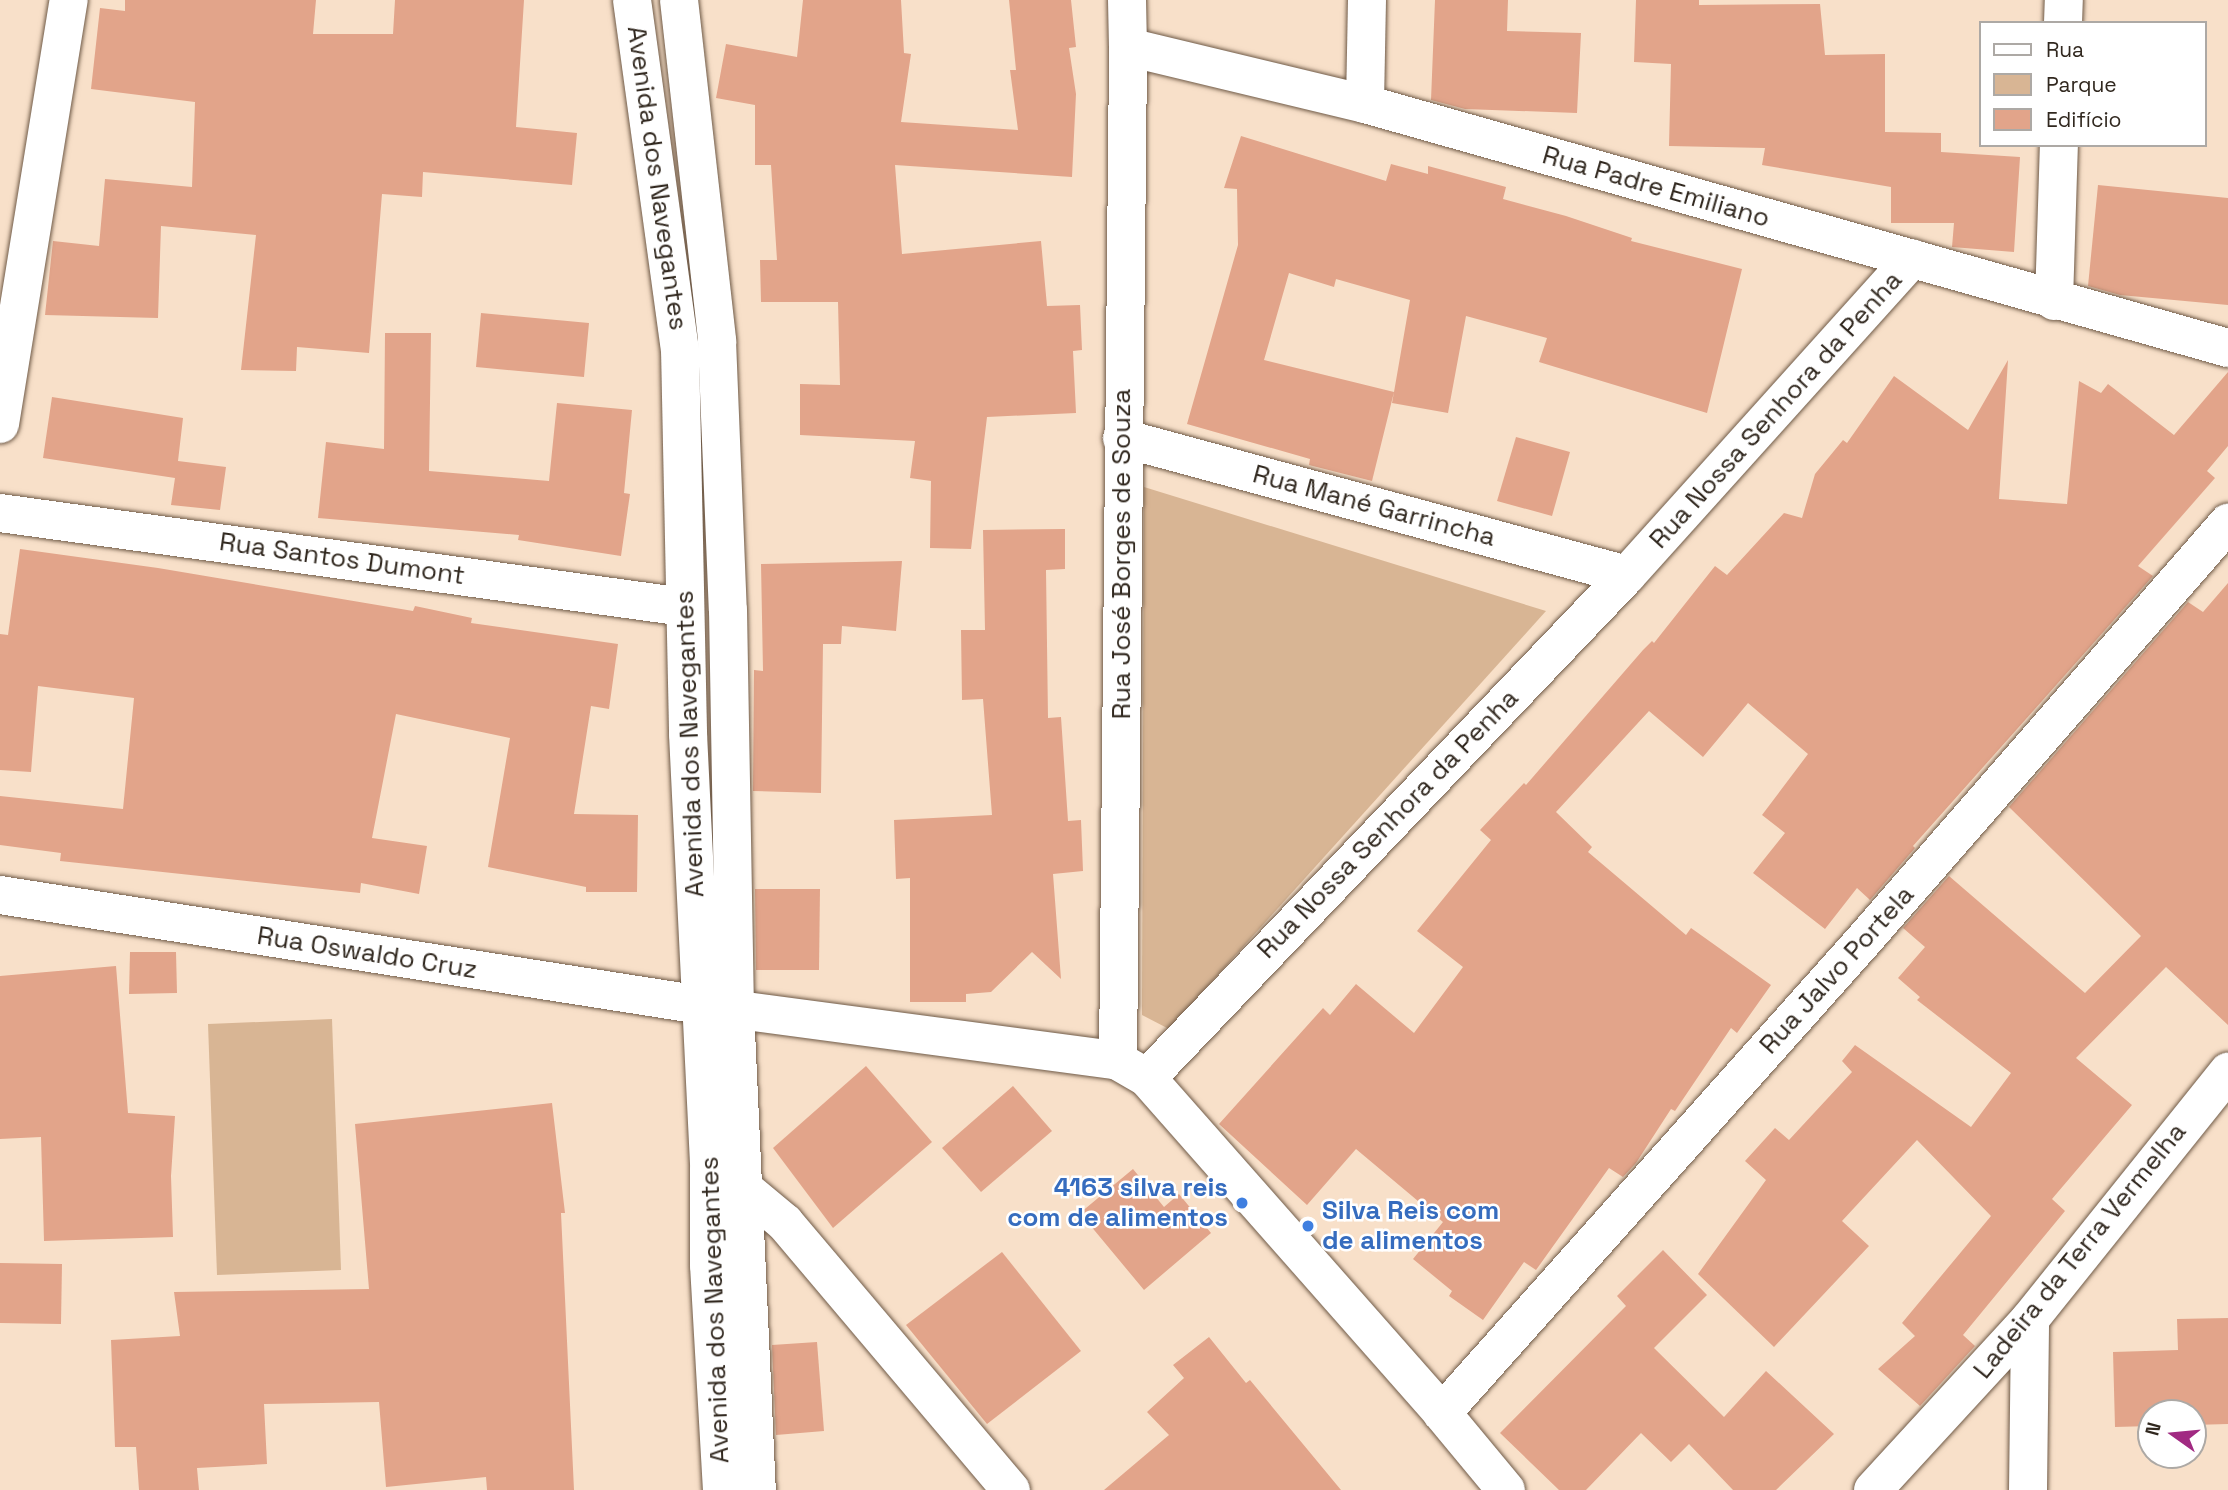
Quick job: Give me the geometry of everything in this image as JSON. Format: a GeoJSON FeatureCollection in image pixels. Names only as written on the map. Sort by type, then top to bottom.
{"type":"FeatureCollection","features":[{"type":"Feature","properties":{"kind":"street"},"geometry":{"type":"LineString","coordinates":[[0,424],[69,0]]}},
{"type":"Feature","properties":{"kind":"street","name":"Avenida dos Navegantes"},"geometry":{"type":"LineString","coordinates":[[632,0],[680,349],[684,607],[718,1007],[742,1187],[757,1490]]}},
{"type":"Feature","properties":{"kind":"street","name":"Avenida dos Navegantes"},"geometry":{"type":"LineString","coordinates":[[679,0],[717,341],[729,610],[718,1007],[709,1168],[709,1265],[722,1490]]}},
{"type":"Feature","properties":{"kind":"street"},"geometry":{"type":"LineString","coordinates":[[1127,0],[1128,47]]}},
{"type":"Feature","properties":{"kind":"street"},"geometry":{"type":"LineString","coordinates":[[1365,104],[1367,0]]}},
{"type":"Feature","properties":{"kind":"street"},"geometry":{"type":"LineString","coordinates":[[2063,21],[2064,0]]}},
{"type":"Feature","properties":{"kind":"street","name":"Rua Padre Emiliano"},"geometry":{"type":"LineString","coordinates":[[1128,47],[1365,104],[2054,301],[2228,348]]}},
{"type":"Feature","properties":{"kind":"street","name":"Rua José Borges de Souza"},"geometry":{"type":"LineString","coordinates":[[1128,47],[1122,438],[1133,1070]]}},
{"type":"Feature","properties":{"kind":"street"},"geometry":{"type":"LineString","coordinates":[[2054,301],[2059,147]]}},
{"type":"Feature","properties":{"kind":"street","name":"Rua Nossa Senhora da Penha"},"geometry":{"type":"LineString","coordinates":[[1133,1070],[1627,575],[1912,259]]}},
{"type":"Feature","properties":{"kind":"street","name":"Rua Mané Garrincha"},"geometry":{"type":"LineString","coordinates":[[1122,438],[1627,575]]}},
{"type":"Feature","properties":{"kind":"street","name":"Rua Santos Dumont"},"geometry":{"type":"LineString","coordinates":[[0,513],[684,607]]}},
{"type":"Feature","properties":{"kind":"street","name":"Rua Jalvo Portela"},"geometry":{"type":"LineString","coordinates":[[1443,1413],[1864,940],[2228,523]]}},
{"type":"Feature","properties":{"kind":"street","name":"Rua Oswaldo Cruz"},"geometry":{"type":"LineString","coordinates":[[0,895],[718,1007]]}},
{"type":"Feature","properties":{"kind":"street"},"geometry":{"type":"LineString","coordinates":[[718,1007],[1133,1070],[1443,1413],[1506,1490]]}},
{"type":"Feature","properties":{"kind":"street","name":"Ladeira da Terra Vermelha"},"geometry":{"type":"LineString","coordinates":[[1873,1490],[2031,1319],[2228,1072]]}},
{"type":"Feature","properties":{"kind":"street"},"geometry":{"type":"LineString","coordinates":[[709,1168],[742,1187],[785,1223],[1011,1490]]}},
{"type":"Feature","properties":{"kind":"street"},"geometry":{"type":"LineString","coordinates":[[2028,1490],[2031,1319]]}},
{"type":"Feature","properties":{"kind":"green space"},"geometry":{"type":"Polygon","coordinates":[[[1144,487],[1546,611],[1169,1029],[1142,1015],[1144,487]]]}},
{"type":"Feature","properties":{"kind":"green space"},"geometry":{"type":"Polygon","coordinates":[[[332,1019],[341,1270],[217,1275],[208,1024],[332,1019]]]}},
{"type":"Feature","properties":{"kind":"building"},"geometry":{"type":"Polygon","coordinates":[[[125,0],[316,0],[313,34],[393,34],[395,0],[524,0],[516,127],[577,133],[572,185],[423,172],[422,197],[382,194],[369,353],[297,347],[296,371],[241,370],[256,235],[161,226],[158,318],[45,315],[53,241],[99,246],[105,179],[192,187],[195,102],[91,89],[100,8],[125,11],[125,0]]]}},
{"type":"Feature","properties":{"kind":"building"},"geometry":{"type":"Polygon","coordinates":[[[803,0],[901,0],[904,53],[911,54],[901,122],[1018,130],[1010,70],[1016,70],[1009,0],[1071,0],[1076,47],[1069,48],[1076,94],[1072,177],[895,165],[902,254],[1041,241],[1047,306],[1080,305],[1082,350],[1073,351],[1076,413],[987,417],[971,549],[930,548],[931,481],[910,478],[915,441],[800,435],[800,384],[840,385],[838,302],[761,302],[760,260],[777,260],[771,165],[755,165],[755,105],[716,98],[726,44],[797,57],[803,0]]]}},
{"type":"Feature","properties":{"kind":"building"},"geometry":{"type":"Polygon","coordinates":[[[1435,0],[1508,0],[1507,31],[1581,33],[1577,113],[1465,109],[1431,100],[1435,0]]]}},
{"type":"Feature","properties":{"kind":"building"},"geometry":{"type":"Polygon","coordinates":[[[1636,0],[1699,0],[1699,5],[1820,4],[1825,55],[1885,54],[1885,132],[1941,133],[1941,152],[2020,157],[2014,252],[1952,247],[1954,223],[1891,223],[1891,187],[1762,165],[1765,148],[1669,146],[1671,64],[1634,62],[1636,0]]]}},
{"type":"Feature","properties":{"kind":"building"},"geometry":{"type":"Polygon","coordinates":[[[1241,136],[1386,181],[1391,164],[1428,174],[1428,166],[1506,187],[1503,199],[1566,216],[1632,238],[1631,241],[1742,269],[1707,413],[1539,362],[1547,338],[1466,316],[1448,413],[1392,403],[1394,392],[1372,481],[1309,465],[1310,459],[1187,424],[1238,245],[1237,189],[1224,188],[1241,136]],[[1289,273],[1264,360],[1394,392],[1410,300],[1336,279],[1334,287],[1289,273]]]}},
{"type":"Feature","properties":{"kind":"building"},"geometry":{"type":"Polygon","coordinates":[[[2098,185],[2228,198],[2228,305],[2120,295],[2088,286],[2098,185]]]}},
{"type":"Feature","properties":{"kind":"building"},"geometry":{"type":"Polygon","coordinates":[[[481,313],[589,323],[584,377],[476,367],[481,313]]]}},
{"type":"Feature","properties":{"kind":"building"},"geometry":{"type":"Polygon","coordinates":[[[385,333],[431,333],[429,471],[549,481],[557,403],[632,410],[624,493],[630,494],[621,556],[518,540],[519,535],[318,518],[326,442],[384,449],[385,333]]]}},
{"type":"Feature","properties":{"kind":"building"},"geometry":{"type":"Polygon","coordinates":[[[2008,360],[1999,499],[2067,504],[2079,381],[2101,393],[2108,384],[2174,435],[2228,372],[2228,446],[2207,471],[2215,478],[2138,566],[2153,576],[1913,846],[1915,848],[1870,900],[1857,888],[1825,929],[1753,873],[1785,833],[1762,815],[1808,754],[1748,703],[1703,757],[1649,711],[1556,812],[1592,847],[1588,852],[1686,935],[1691,928],[1771,985],[1737,1033],[1731,1028],[1675,1111],[1671,1109],[1636,1163],[1623,1177],[1609,1168],[1536,1270],[1524,1262],[1483,1320],[1449,1296],[1452,1291],[1413,1259],[1443,1222],[1356,1149],[1307,1205],[1219,1124],[1323,1008],[1330,1015],[1356,984],[1414,1033],[1463,967],[1417,931],[1491,840],[1480,830],[1524,783],[1526,785],[1643,650],[1652,641],[1654,643],[1715,566],[1727,575],[1784,513],[1802,518],[1815,474],[1843,440],[1847,443],[1894,376],[1968,430],[2008,360]]]}},
{"type":"Feature","properties":{"kind":"building"},"geometry":{"type":"Polygon","coordinates":[[[52,397],[183,418],[178,461],[226,467],[220,510],[171,505],[175,478],[43,458],[52,397]]]}},
{"type":"Feature","properties":{"kind":"building"},"geometry":{"type":"Polygon","coordinates":[[[1516,437],[1570,452],[1552,516],[1497,501],[1516,437]]]}},
{"type":"Feature","properties":{"kind":"building"},"geometry":{"type":"Polygon","coordinates":[[[1065,529],[1065,569],[1046,570],[1048,718],[1061,717],[1068,821],[1081,820],[1083,871],[1053,874],[1061,979],[1032,952],[991,992],[966,994],[966,1002],[910,1002],[910,878],[896,879],[894,820],[992,815],[983,699],[962,700],[961,630],[985,630],[983,530],[1065,529]]]}},
{"type":"Feature","properties":{"kind":"building"},"geometry":{"type":"Polygon","coordinates":[[[20,549],[158,568],[413,611],[415,606],[472,618],[471,623],[618,644],[609,709],[591,706],[574,814],[638,815],[637,892],[586,892],[586,887],[488,867],[510,738],[396,714],[372,838],[427,846],[419,894],[361,883],[360,893],[60,861],[61,853],[0,845],[0,796],[123,809],[134,698],[38,686],[31,772],[0,770],[0,634],[8,635],[20,549]]]}},
{"type":"Feature","properties":{"kind":"building"},"geometry":{"type":"Polygon","coordinates":[[[902,561],[896,631],[842,626],[841,644],[823,644],[821,793],[753,791],[754,670],[763,671],[761,564],[902,561]]]}},
{"type":"Feature","properties":{"kind":"building"},"geometry":{"type":"Polygon","coordinates":[[[2228,583],[2228,1025],[2166,967],[2076,1058],[2132,1105],[2052,1199],[2065,1211],[1963,1335],[1975,1346],[1920,1406],[1878,1369],[1915,1336],[1902,1323],[1991,1216],[1917,1140],[1842,1221],[1869,1246],[1774,1347],[1698,1274],[1766,1180],[1745,1161],[1775,1128],[1789,1140],[1852,1072],[1842,1061],[1855,1045],[1971,1127],[2011,1073],[1917,1000],[1920,997],[1898,978],[1925,947],[1903,928],[1949,876],[2085,993],[2141,936],[2009,807],[2188,602],[2203,612],[2228,583]]]}},
{"type":"Feature","properties":{"kind":"building"},"geometry":{"type":"Polygon","coordinates":[[[755,889],[820,889],[819,970],[756,970],[755,889]]]}},
{"type":"Feature","properties":{"kind":"building"},"geometry":{"type":"Polygon","coordinates":[[[130,952],[176,952],[177,993],[129,994],[130,952]]]}},
{"type":"Feature","properties":{"kind":"building"},"geometry":{"type":"Polygon","coordinates":[[[116,966],[128,1113],[175,1116],[171,1176],[173,1237],[44,1241],[41,1137],[0,1139],[0,976],[116,966]]]}},
{"type":"Feature","properties":{"kind":"building"},"geometry":{"type":"Polygon","coordinates":[[[866,1066],[932,1142],[833,1228],[773,1148],[866,1066]]]}},
{"type":"Feature","properties":{"kind":"building"},"geometry":{"type":"Polygon","coordinates":[[[1013,1086],[1052,1131],[981,1192],[942,1148],[1013,1086]]]}},
{"type":"Feature","properties":{"kind":"building"},"geometry":{"type":"Polygon","coordinates":[[[552,1103],[565,1213],[561,1213],[574,1490],[487,1490],[486,1477],[386,1487],[379,1402],[264,1404],[267,1464],[197,1468],[199,1490],[139,1490],[136,1447],[115,1447],[111,1340],[180,1336],[174,1292],[369,1289],[355,1124],[552,1103]]]}},
{"type":"Feature","properties":{"kind":"building"},"geometry":{"type":"Polygon","coordinates":[[[1133,1169],[1164,1207],[1179,1194],[1211,1233],[1144,1290],[1080,1213],[1133,1169]]]}},
{"type":"Feature","properties":{"kind":"building"},"geometry":{"type":"Polygon","coordinates":[[[1663,1250],[1707,1295],[1654,1348],[1724,1417],[1766,1371],[1834,1434],[1776,1490],[1733,1490],[1689,1444],[1671,1462],[1641,1433],[1586,1490],[1559,1490],[1500,1433],[1626,1306],[1617,1296],[1663,1250]]]}},
{"type":"Feature","properties":{"kind":"building"},"geometry":{"type":"Polygon","coordinates":[[[1002,1252],[1081,1351],[987,1424],[906,1325],[1002,1252]]]}},
{"type":"Feature","properties":{"kind":"building"},"geometry":{"type":"Polygon","coordinates":[[[0,1263],[62,1264],[61,1324],[0,1323],[0,1263]]]}},
{"type":"Feature","properties":{"kind":"building"},"geometry":{"type":"Polygon","coordinates":[[[2228,1318],[2228,1424],[2207,1425],[2207,1399],[2137,1399],[2137,1426],[2115,1427],[2113,1352],[2178,1350],[2177,1319],[2228,1318]]]}},
{"type":"Feature","properties":{"kind":"building"},"geometry":{"type":"Polygon","coordinates":[[[1209,1337],[1246,1383],[1250,1380],[1341,1490],[1104,1490],[1169,1435],[1147,1412],[1184,1378],[1173,1365],[1209,1337]]]}},
{"type":"Feature","properties":{"kind":"building"},"geometry":{"type":"Polygon","coordinates":[[[817,1342],[824,1431],[776,1435],[772,1345],[817,1342]]]}},
{"type":"Feature","properties":{"kind":"place","name":"4163 silva reis com de alimentos"},"geometry":{"type":"Point","coordinates":[1242,1203]}},
{"type":"Feature","properties":{"kind":"place","name":"Silva Reis com de alimentos"},"geometry":{"type":"Point","coordinates":[1308,1226]}}]}
